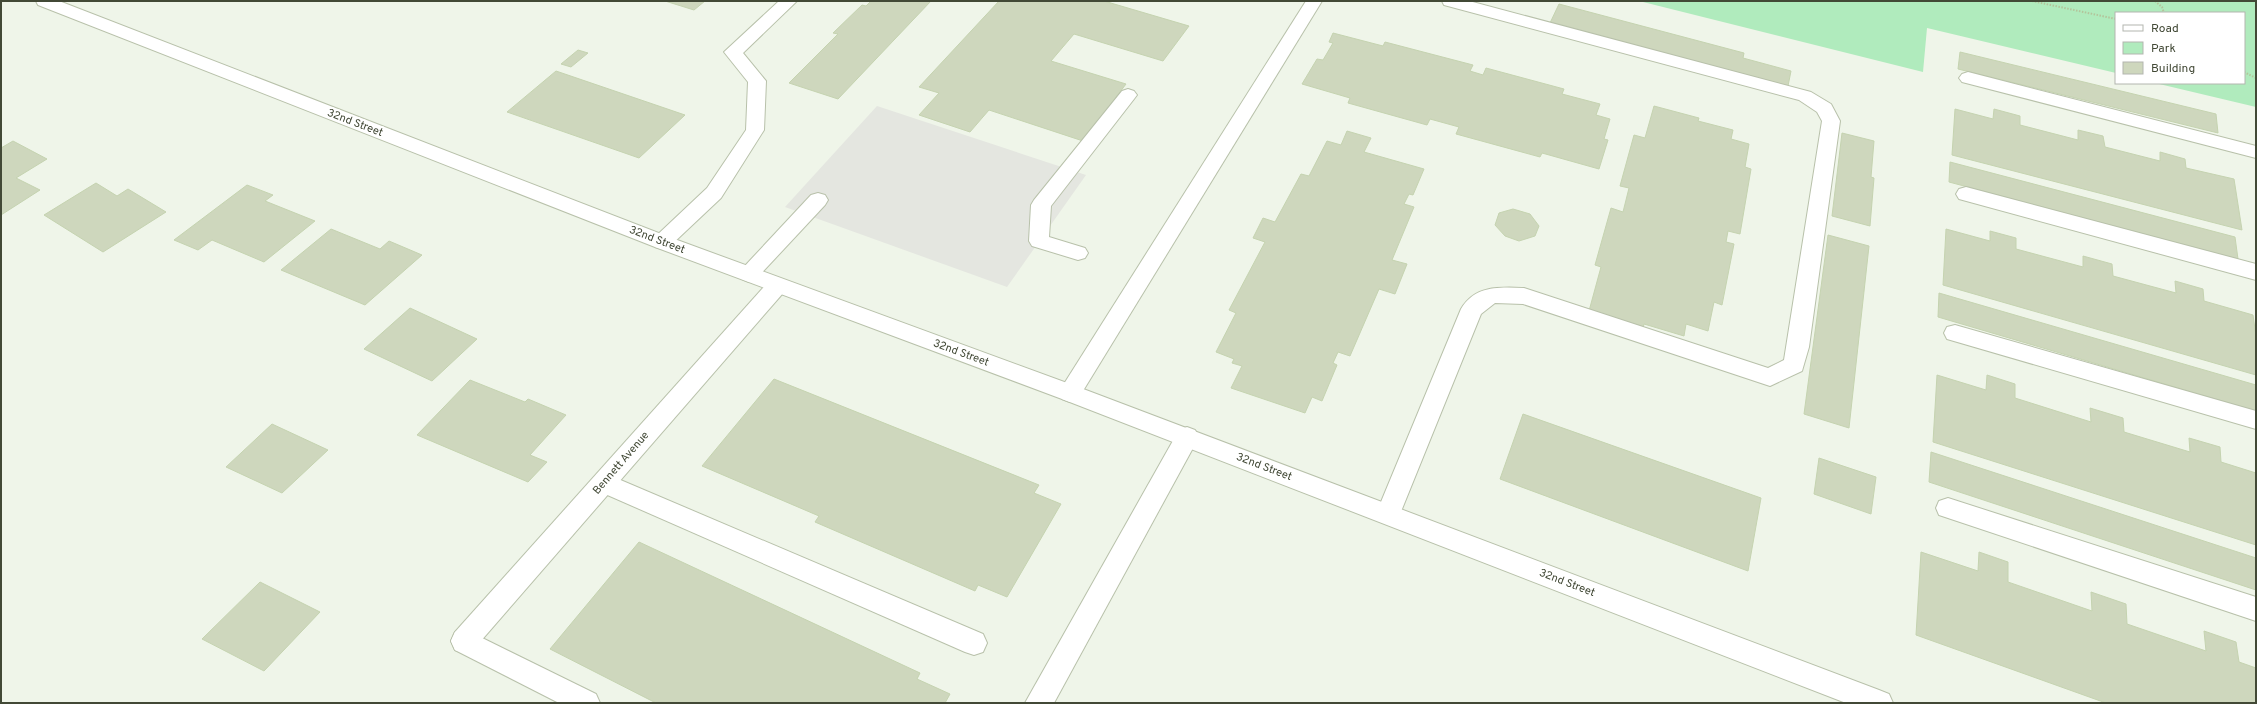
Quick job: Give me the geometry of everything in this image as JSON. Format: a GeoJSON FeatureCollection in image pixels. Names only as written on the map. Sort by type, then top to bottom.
{"type":"FeatureCollection","features":[{"type":"Feature","properties":{"kind":"street","name":"32nd Street"},"geometry":{"type":"LineString","coordinates":[[44,1],[777,286],[1187,437],[1879,703]]}},
{"type":"Feature","properties":{"kind":"street"},"geometry":{"type":"LineString","coordinates":[[662,242],[714,193],[755,130],[757,81],[733,52],[789,1]]}},
{"type":"Feature","properties":{"kind":"street"},"geometry":{"type":"LineString","coordinates":[[1070,393],[1314,1]]}},
{"type":"Feature","properties":{"kind":"street"},"geometry":{"type":"LineString","coordinates":[[1388,514],[1472,309],[1491,295],[1524,296],[1770,377],[1794,365],[1798,347],[1831,121],[1824,108],[1805,96],[1450,1]]}},
{"type":"Feature","properties":{"kind":"street"},"geometry":{"type":"LineString","coordinates":[[1968,78],[2256,152]]}},
{"type":"Feature","properties":{"kind":"street"},"geometry":{"type":"LineString","coordinates":[[1078,253],[1039,241],[1040,207],[1128,95]]}},
{"type":"Feature","properties":{"kind":"street"},"geometry":{"type":"LineString","coordinates":[[1966,194],[2256,272]]}},
{"type":"Feature","properties":{"kind":"street"},"geometry":{"type":"LineString","coordinates":[[749,274],[818,200]]}},
{"type":"Feature","properties":{"kind":"street","name":"Bennett Avenue"},"geometry":{"type":"LineString","coordinates":[[586,703],[464,641],[777,286]]}},
{"type":"Feature","properties":{"kind":"street"},"geometry":{"type":"LineString","coordinates":[[1955,334],[2256,420]]}},
{"type":"Feature","properties":{"kind":"street"},"geometry":{"type":"LineString","coordinates":[[1039,703],[1187,437]]}},
{"type":"Feature","properties":{"kind":"street"},"geometry":{"type":"LineString","coordinates":[[604,483],[974,643]]}},
{"type":"Feature","properties":{"kind":"street"},"geometry":{"type":"LineString","coordinates":[[1948,508],[2256,609]]}},
{"type":"Feature","properties":{"kind":"path"},"geometry":{"type":"LineString","coordinates":[[2032,1],[2115,19]]}},
{"type":"Feature","properties":{"kind":"path"},"geometry":{"type":"LineString","coordinates":[[2155,1],[2162,7],[2164,12]]}},
{"type":"Feature","properties":{"kind":"path"},"geometry":{"type":"LineString","coordinates":[[2245,72],[2256,78]]}},
{"type":"Feature","properties":{"kind":"green space"},"geometry":{"type":"Polygon","coordinates":[[[1639,1],[2256,1],[2256,107],[2159,84],[2245,84],[2245,12],[2115,12],[2115,73],[1927,28],[1923,72],[1639,1]]]}},
{"type":"Feature","properties":{"kind":"shaded area"},"geometry":{"type":"Polygon","coordinates":[[[877,106],[1086,175],[1007,287],[785,207],[877,106]]]}},
{"type":"Feature","properties":{"kind":"building"},"geometry":{"type":"Polygon","coordinates":[[[665,1],[705,1],[694,10],[665,1]]]}},
{"type":"Feature","properties":{"kind":"building"},"geometry":{"type":"Polygon","coordinates":[[[871,1],[931,1],[838,99],[789,83],[838,34],[833,33],[862,5],[866,6],[871,1]]]}},
{"type":"Feature","properties":{"kind":"building"},"geometry":{"type":"Polygon","coordinates":[[[999,1],[1104,1],[1189,26],[1163,61],[1074,34],[1051,61],[1126,84],[1083,141],[989,110],[970,132],[919,115],[939,93],[919,87],[999,1]]]}},
{"type":"Feature","properties":{"kind":"building"},"geometry":{"type":"Polygon","coordinates":[[[1559,4],[1744,53],[1743,58],[1791,71],[1788,86],[1550,23],[1559,4]]]}},
{"type":"Feature","properties":{"kind":"building"},"geometry":{"type":"Polygon","coordinates":[[[1333,33],[1383,46],[1385,42],[1473,65],[1470,71],[1483,75],[1486,68],[1564,89],[1562,94],[1600,104],[1596,115],[1610,119],[1604,139],[1608,140],[1599,169],[1542,153],[1540,157],[1456,134],[1459,127],[1430,119],[1427,125],[1348,103],[1350,98],[1302,84],[1317,59],[1323,60],[1333,43],[1329,42],[1333,33]]]}},
{"type":"Feature","properties":{"kind":"building"},"geometry":{"type":"Polygon","coordinates":[[[578,50],[588,53],[571,67],[561,64],[578,50]]]}},
{"type":"Feature","properties":{"kind":"building"},"geometry":{"type":"Polygon","coordinates":[[[1960,52],[2216,114],[2218,133],[1958,69],[1960,52]]]}},
{"type":"Feature","properties":{"kind":"building"},"geometry":{"type":"Polygon","coordinates":[[[556,71],[685,115],[639,158],[507,112],[556,71]]]}},
{"type":"Feature","properties":{"kind":"building"},"geometry":{"type":"Polygon","coordinates":[[[1654,106],[1699,118],[1698,121],[1733,130],[1731,139],[1749,144],[1745,167],[1751,169],[1740,234],[1728,231],[1726,242],[1734,244],[1722,305],[1714,302],[1708,331],[1686,324],[1684,336],[1644,324],[1643,328],[1589,311],[1601,267],[1595,265],[1611,208],[1623,212],[1629,188],[1620,186],[1634,135],[1645,138],[1654,106]]]}},
{"type":"Feature","properties":{"kind":"building"},"geometry":{"type":"Polygon","coordinates":[[[1955,109],[1993,119],[1994,109],[2020,116],[2020,125],[2078,140],[2078,130],[2103,136],[2105,147],[2160,161],[2160,152],[2185,159],[2186,168],[2234,179],[2242,230],[1952,155],[1955,109]]]}},
{"type":"Feature","properties":{"kind":"building"},"geometry":{"type":"Polygon","coordinates":[[[1347,131],[1371,138],[1364,152],[1424,169],[1413,195],[1409,194],[1404,204],[1414,207],[1392,260],[1407,264],[1395,294],[1379,289],[1350,356],[1338,352],[1333,363],[1337,365],[1322,401],[1312,397],[1305,413],[1231,388],[1242,366],[1232,363],[1234,359],[1216,352],[1236,313],[1229,310],[1265,242],[1253,238],[1263,218],[1275,222],[1301,174],[1309,176],[1327,141],[1341,145],[1347,131]]]}},
{"type":"Feature","properties":{"kind":"building"},"geometry":{"type":"Polygon","coordinates":[[[1842,133],[1874,141],[1871,177],[1874,178],[1870,226],[1832,216],[1842,133]]]}},
{"type":"Feature","properties":{"kind":"building"},"geometry":{"type":"Polygon","coordinates":[[[13,141],[47,159],[16,178],[40,190],[1,215],[1,148],[13,141]]]}},
{"type":"Feature","properties":{"kind":"building"},"geometry":{"type":"Polygon","coordinates":[[[1950,162],[2235,237],[2238,259],[1949,182],[1950,162]]]}},
{"type":"Feature","properties":{"kind":"building"},"geometry":{"type":"Polygon","coordinates":[[[96,183],[117,196],[128,189],[166,212],[103,252],[44,215],[96,183]]]}},
{"type":"Feature","properties":{"kind":"building"},"geometry":{"type":"Polygon","coordinates":[[[247,185],[273,195],[265,201],[315,221],[264,262],[212,240],[198,250],[174,240],[247,185]]]}},
{"type":"Feature","properties":{"kind":"building"},"geometry":{"type":"Polygon","coordinates":[[[1513,209],[1530,214],[1539,226],[1535,236],[1519,241],[1505,236],[1495,225],[1499,213],[1513,209]]]}},
{"type":"Feature","properties":{"kind":"building"},"geometry":{"type":"Polygon","coordinates":[[[331,229],[380,249],[389,241],[422,255],[365,305],[281,270],[331,229]]]}},
{"type":"Feature","properties":{"kind":"building"},"geometry":{"type":"Polygon","coordinates":[[[1946,229],[1990,241],[1990,231],[2016,238],[2016,249],[2083,267],[2083,256],[2112,264],[2113,276],[2176,293],[2175,281],[2203,289],[2204,301],[2253,315],[2256,336],[2256,375],[1943,285],[1946,229]]]}},
{"type":"Feature","properties":{"kind":"building"},"geometry":{"type":"Polygon","coordinates":[[[1828,235],[1869,246],[1849,428],[1804,414],[1828,235]]]}},
{"type":"Feature","properties":{"kind":"building"},"geometry":{"type":"Polygon","coordinates":[[[1939,293],[2256,385],[2256,411],[1938,317],[1939,293]]]}},
{"type":"Feature","properties":{"kind":"building"},"geometry":{"type":"Polygon","coordinates":[[[410,308],[477,339],[432,381],[364,349],[410,308]]]}},
{"type":"Feature","properties":{"kind":"building"},"geometry":{"type":"Polygon","coordinates":[[[1937,375],[1986,390],[1987,375],[2015,384],[2015,398],[2091,422],[2090,408],[2123,418],[2124,432],[2190,452],[2189,438],[2220,447],[2221,462],[2256,473],[2256,545],[1933,442],[1937,375]]]}},
{"type":"Feature","properties":{"kind":"building"},"geometry":{"type":"Polygon","coordinates":[[[774,379],[1039,485],[1034,493],[1061,504],[1007,597],[978,585],[975,591],[815,522],[819,516],[702,466],[774,379]]]}},
{"type":"Feature","properties":{"kind":"building"},"geometry":{"type":"Polygon","coordinates":[[[470,380],[525,402],[528,399],[566,415],[530,455],[547,462],[528,482],[417,435],[470,380]]]}},
{"type":"Feature","properties":{"kind":"building"},"geometry":{"type":"Polygon","coordinates":[[[1523,414],[1761,498],[1748,571],[1500,479],[1523,414]]]}},
{"type":"Feature","properties":{"kind":"building"},"geometry":{"type":"Polygon","coordinates":[[[272,424],[328,450],[282,493],[226,467],[272,424]]]}},
{"type":"Feature","properties":{"kind":"building"},"geometry":{"type":"Polygon","coordinates":[[[1931,452],[2256,558],[2256,590],[1929,482],[1931,452]]]}},
{"type":"Feature","properties":{"kind":"building"},"geometry":{"type":"Polygon","coordinates":[[[1819,458],[1876,477],[1871,514],[1814,494],[1819,458]]]}},
{"type":"Feature","properties":{"kind":"building"},"geometry":{"type":"Polygon","coordinates":[[[639,542],[920,673],[917,679],[950,694],[945,703],[656,703],[550,649],[639,542]]]}},
{"type":"Feature","properties":{"kind":"building"},"geometry":{"type":"Polygon","coordinates":[[[1921,552],[1978,571],[1979,552],[2008,562],[2008,582],[2092,611],[2091,592],[2126,604],[2127,624],[2206,651],[2204,631],[2236,642],[2239,662],[2256,668],[2256,703],[2106,703],[1916,635],[1921,552]]]}},
{"type":"Feature","properties":{"kind":"building"},"geometry":{"type":"Polygon","coordinates":[[[260,582],[320,612],[264,671],[202,639],[260,582]]]}}]}
